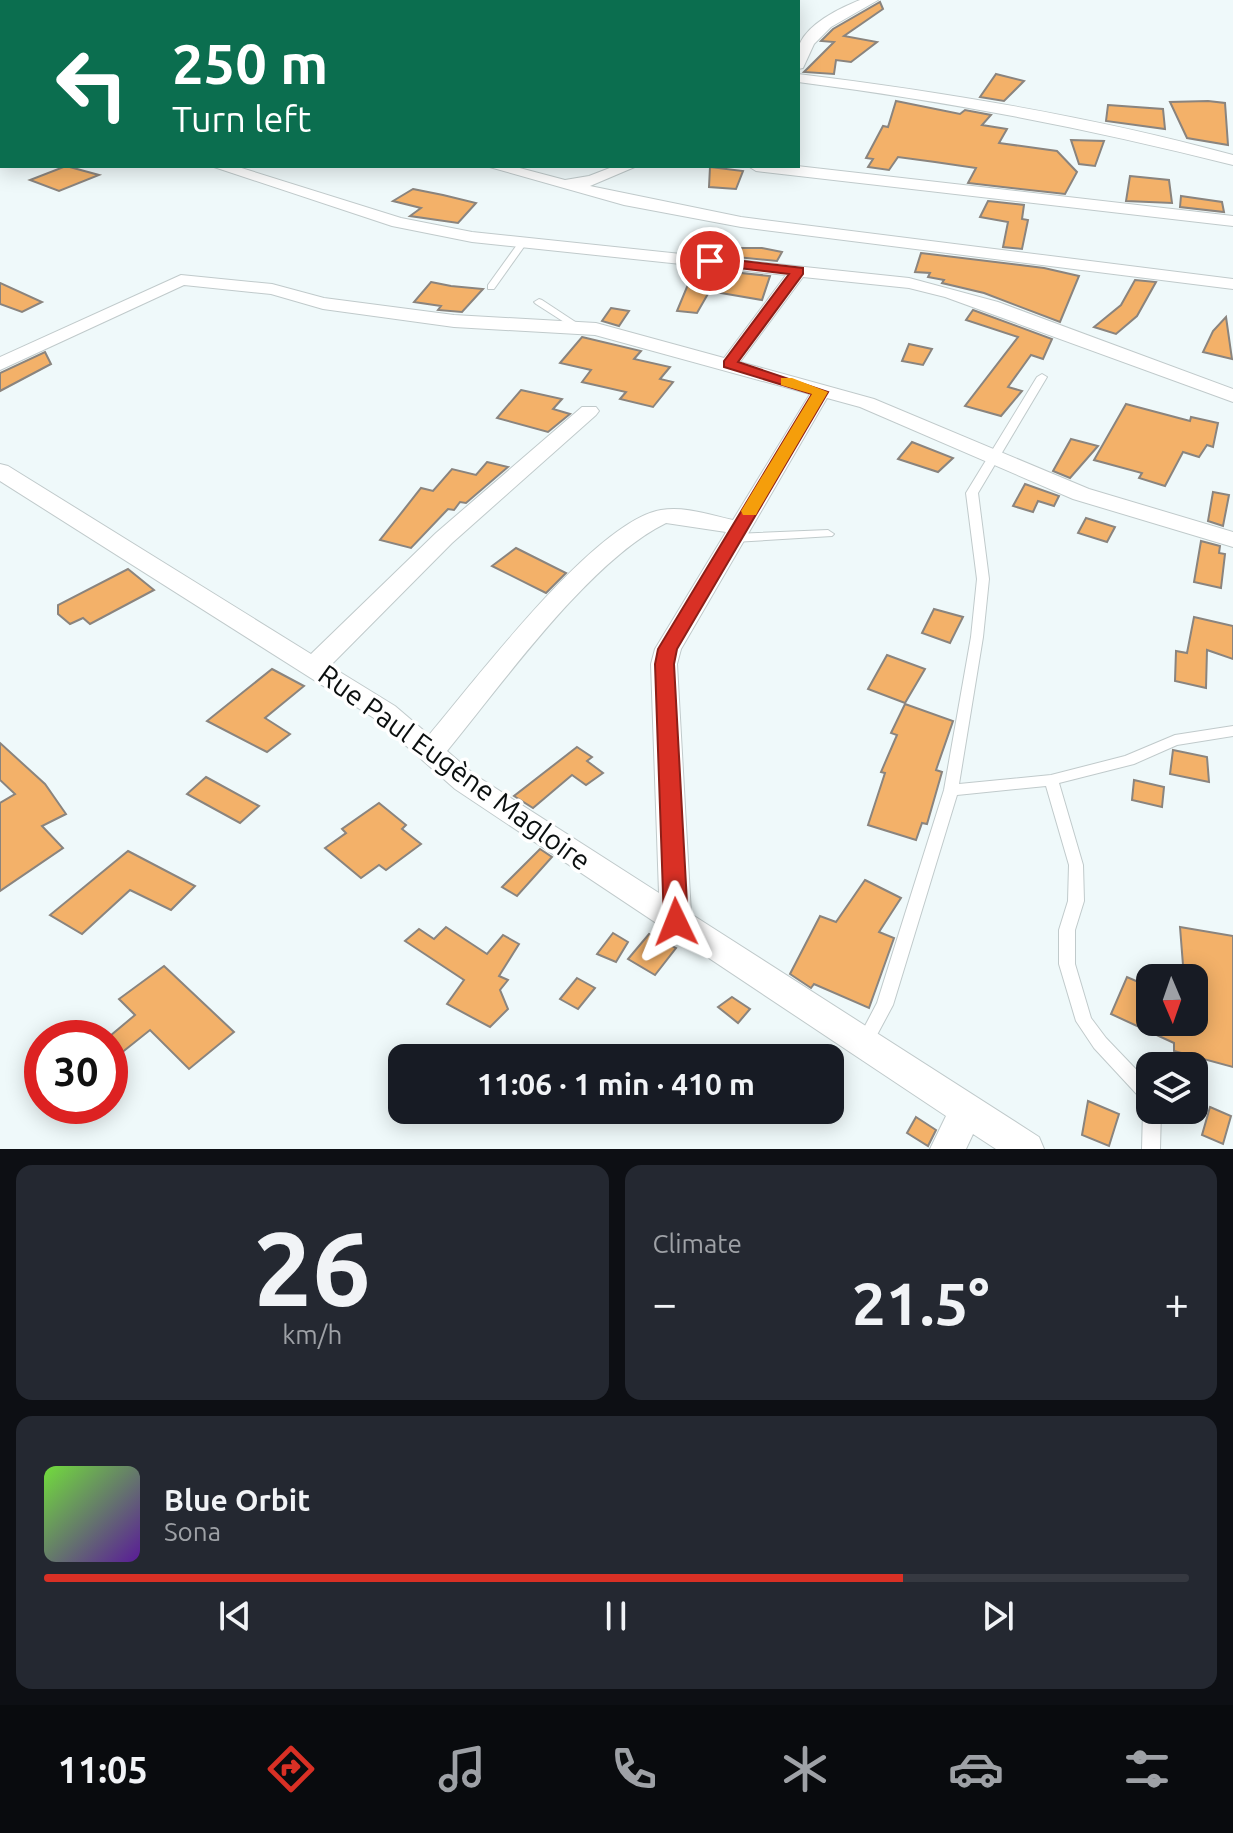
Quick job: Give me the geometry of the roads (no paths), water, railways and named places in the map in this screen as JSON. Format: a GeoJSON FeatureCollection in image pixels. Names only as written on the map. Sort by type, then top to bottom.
{"type":"FeatureCollection","features":[{"type":"Feature","properties":{"kind":"street"},"geometry":{"type":"LineString","coordinates":[[800,54],[801,49],[820,29],[856,5],[872,0]]}},
{"type":"Feature","properties":{"kind":"street"},"geometry":{"type":"LineString","coordinates":[[800,78],[883,88],[1149,137],[1233,160]]}},
{"type":"Feature","properties":{"kind":"street"},"geometry":{"type":"LineString","coordinates":[[225,168],[398,222],[522,244],[909,283],[962,294],[1162,373],[1233,396]]}},
{"type":"Feature","properties":{"kind":"street"},"geometry":{"type":"LineString","coordinates":[[502,168],[624,200],[827,236],[959,247],[1233,284]]}},
{"type":"Feature","properties":{"kind":"street"},"geometry":{"type":"LineString","coordinates":[[560,183],[592,181],[624,168]]}},
{"type":"Feature","properties":{"kind":"street"},"geometry":{"type":"LineString","coordinates":[[782,168],[1233,221]]}},
{"type":"Feature","properties":{"kind":"street"},"geometry":{"type":"LineString","coordinates":[[729,364],[799,271]]}},
{"type":"Feature","properties":{"kind":"street"},"geometry":{"type":"LineString","coordinates":[[0,364],[181,280],[230,283],[323,303],[454,321],[578,327],[729,364],[867,403],[1081,494],[1233,540]]}},
{"type":"Feature","properties":{"kind":"street"},"geometry":{"type":"LineString","coordinates":[[676,922],[664,664],[675,632],[698,603],[821,392]]}},
{"type":"Feature","properties":{"kind":"street"},"geometry":{"type":"LineString","coordinates":[[315,666],[444,538],[589,411]]}},
{"type":"Feature","properties":{"kind":"street","name":"Rue Paul Eugène Magloire"},"geometry":{"type":"LineString","coordinates":[[0,471],[315,666],[386,713],[465,782],[1026,1149]]}},
{"type":"Feature","properties":{"kind":"street"},"geometry":{"type":"LineString","coordinates":[[431,752],[550,609],[641,525],[661,517],[678,517],[737,533]]}},
{"type":"Feature","properties":{"kind":"street"},"geometry":{"type":"LineString","coordinates":[[948,1149],[967,1111]]}},
{"type":"Feature","properties":{"kind":"lane"},"geometry":{"type":"LineString","coordinates":[[491,287],[522,244]]}},
{"type":"Feature","properties":{"kind":"lane"},"geometry":{"type":"LineString","coordinates":[[539,302],[578,327]]}},
{"type":"Feature","properties":{"kind":"lane"},"geometry":{"type":"LineString","coordinates":[[863,1044],[885,1005],[951,790],[977,637],[983,579],[972,493],[1042,377]]}},
{"type":"Feature","properties":{"kind":"lane"},"geometry":{"type":"LineString","coordinates":[[737,533],[828,534]]}},
{"type":"Feature","properties":{"kind":"lane"},"geometry":{"type":"LineString","coordinates":[[951,790],[1051,780],[1129,760],[1175,740],[1233,731]]}},
{"type":"Feature","properties":{"kind":"lane"},"geometry":{"type":"LineString","coordinates":[[1051,780],[1076,865],[1076,901],[1067,930],[1067,964],[1084,1021],[1136,1081]]}},
{"type":"Feature","properties":{"kind":"lane"},"geometry":{"type":"LineString","coordinates":[[1151,1149],[1152,1124]]}}]}
